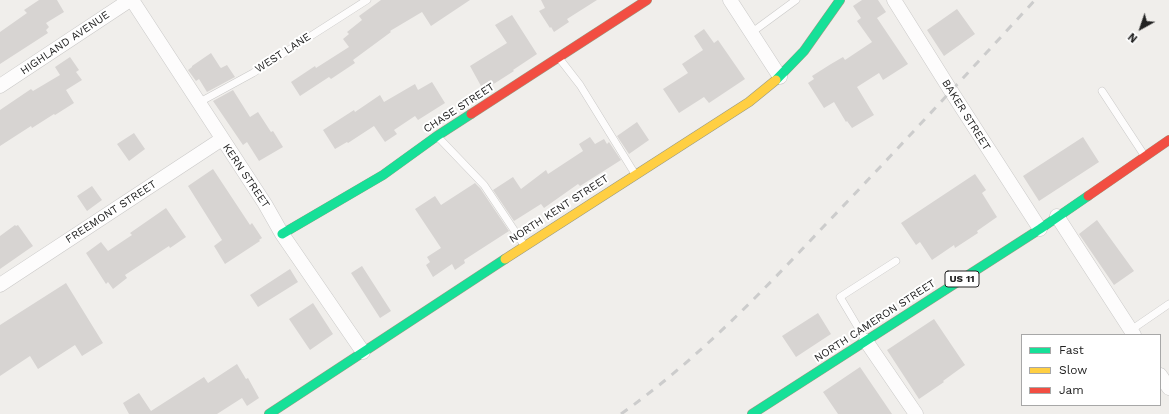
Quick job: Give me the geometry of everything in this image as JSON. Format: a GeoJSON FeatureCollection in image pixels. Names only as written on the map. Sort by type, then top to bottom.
{"type":"FeatureCollection","features":[{"type":"Feature","properties":{"kind":"street","name":"HIGHLAND AVENUE"},"geometry":{"type":"LineString","coordinates":[[0,86],[131,0]]}},
{"type":"Feature","properties":{"kind":"street","name":"KERN STREET"},"geometry":{"type":"LineString","coordinates":[[131,0],[265,204],[282,234],[363,352]]}},
{"type":"Feature","properties":{"kind":"street","name":"CHASE STREET"},"geometry":{"type":"LineString","coordinates":[[282,234],[383,175],[437,136],[647,0]]}},
{"type":"Feature","properties":{"kind":"street"},"geometry":{"type":"LineString","coordinates":[[730,0],[780,77]]}},
{"type":"Feature","properties":{"kind":"street","name":"NORTH KENT STREET"},"geometry":{"type":"LineString","coordinates":[[269,414],[635,174],[749,102],[780,77],[804,51],[840,0]]}},
{"type":"Feature","properties":{"kind":"street","name":"BAKER STREET"},"geometry":{"type":"LineString","coordinates":[[894,0],[1040,229]]}},
{"type":"Feature","properties":{"kind":"street","name":"FREEMONT STREET"},"geometry":{"type":"LineString","coordinates":[[0,285],[222,139]]}},
{"type":"Feature","properties":{"kind":"street","name":"NORTH CAMERON STREET"},"geometry":{"type":"LineString","coordinates":[[752,414],[1040,229],[1169,140]]}},
{"type":"Feature","properties":{"kind":"street"},"geometry":{"type":"LineString","coordinates":[[1057,216],[1133,333]]}},
{"type":"Feature","properties":{"kind":"street"},"geometry":{"type":"LineString","coordinates":[[866,341],[916,414]]}},
{"type":"Feature","properties":{"kind":"street"},"geometry":{"type":"LineString","coordinates":[[1161,376],[1169,388]]}},
{"type":"Feature","properties":{"kind":"lane","name":"WEST LANE"},"geometry":{"type":"LineString","coordinates":[[198,104],[253,73],[367,0]]}},
{"type":"Feature","properties":{"kind":"lane"},"geometry":{"type":"LineString","coordinates":[[751,33],[796,0]]}},
{"type":"Feature","properties":{"kind":"lane"},"geometry":{"type":"LineString","coordinates":[[559,58],[580,85],[635,174]]}},
{"type":"Feature","properties":{"kind":"lane"},"geometry":{"type":"LineString","coordinates":[[1102,91],[1145,157]]}},
{"type":"Feature","properties":{"kind":"lane"},"geometry":{"type":"LineString","coordinates":[[437,136],[484,185],[525,246]]}},
{"type":"Feature","properties":{"kind":"lane"},"geometry":{"type":"LineString","coordinates":[[866,341],[840,297],[896,261]]}},
{"type":"Feature","properties":{"kind":"lane"},"geometry":{"type":"LineString","coordinates":[[1133,333],[1169,304]]}},
{"type":"Feature","properties":{"kind":"building"},"geometry":{"type":"Polygon","coordinates":[[[39,0],[57,0],[64,12],[46,23],[49,27],[46,30],[48,33],[0,64],[0,32],[27,13],[24,10],[39,0]]]}},
{"type":"Feature","properties":{"kind":"building"},"geometry":{"type":"Polygon","coordinates":[[[381,0],[470,0],[431,26],[422,12],[390,31],[391,32],[353,60],[355,63],[331,79],[329,77],[300,96],[291,82],[315,66],[316,68],[349,47],[343,39],[349,34],[347,32],[362,20],[359,16],[381,0]]]}},
{"type":"Feature","properties":{"kind":"building"},"geometry":{"type":"Polygon","coordinates":[[[541,0],[597,0],[567,19],[569,22],[554,32],[539,11],[545,8],[541,0]]]}},
{"type":"Feature","properties":{"kind":"building"},"geometry":{"type":"Polygon","coordinates":[[[862,0],[878,0],[886,12],[877,18],[908,64],[883,80],[879,73],[857,87],[874,115],[852,128],[847,121],[846,122],[834,102],[824,108],[808,83],[814,79],[812,76],[843,57],[845,60],[872,42],[857,21],[861,18],[853,6],[862,0]]]}},
{"type":"Feature","properties":{"kind":"building"},"geometry":{"type":"Polygon","coordinates":[[[957,9],[975,34],[944,56],[927,30],[957,9]]]}},
{"type":"Feature","properties":{"kind":"building"},"geometry":{"type":"Polygon","coordinates":[[[512,15],[537,54],[492,85],[489,81],[481,86],[470,66],[507,43],[495,25],[512,15]]]}},
{"type":"Feature","properties":{"kind":"building"},"geometry":{"type":"Polygon","coordinates":[[[704,29],[714,43],[718,40],[745,79],[709,103],[704,97],[679,113],[663,89],[688,73],[682,64],[703,50],[694,36],[704,29]]]}},
{"type":"Feature","properties":{"kind":"building"},"geometry":{"type":"Polygon","coordinates":[[[211,53],[221,68],[227,65],[235,77],[207,92],[199,79],[196,81],[188,70],[211,53]]]}},
{"type":"Feature","properties":{"kind":"building"},"geometry":{"type":"Polygon","coordinates":[[[70,57],[79,70],[76,72],[82,80],[66,90],[74,103],[32,128],[31,126],[0,146],[0,110],[31,89],[33,91],[60,75],[55,67],[70,57]]]}},
{"type":"Feature","properties":{"kind":"building"},"geometry":{"type":"Polygon","coordinates":[[[432,82],[445,103],[418,120],[415,116],[394,130],[397,134],[385,142],[374,126],[348,143],[347,142],[335,149],[323,130],[354,110],[355,112],[380,95],[384,102],[415,84],[418,90],[432,82]]]}},
{"type":"Feature","properties":{"kind":"building"},"geometry":{"type":"Polygon","coordinates":[[[233,90],[250,117],[258,112],[283,147],[259,161],[247,142],[243,145],[213,101],[233,90]]]}},
{"type":"Feature","properties":{"kind":"building"},"geometry":{"type":"Polygon","coordinates":[[[637,122],[649,140],[629,154],[617,136],[637,122]]]}},
{"type":"Feature","properties":{"kind":"building"},"geometry":{"type":"Polygon","coordinates":[[[134,133],[145,149],[129,161],[117,144],[134,133]]]}},
{"type":"Feature","properties":{"kind":"building"},"geometry":{"type":"Polygon","coordinates":[[[590,137],[595,144],[604,139],[607,144],[609,142],[621,160],[580,186],[578,184],[544,208],[541,204],[514,221],[493,190],[513,177],[521,189],[546,170],[548,174],[583,151],[579,144],[590,137]]]}},
{"type":"Feature","properties":{"kind":"building"},"geometry":{"type":"Polygon","coordinates":[[[1083,137],[1099,162],[1039,201],[1023,176],[1083,137]]]}},
{"type":"Feature","properties":{"kind":"building"},"geometry":{"type":"Polygon","coordinates":[[[213,169],[250,225],[252,223],[262,238],[259,240],[260,241],[225,264],[214,246],[222,240],[188,186],[213,169]]]}},
{"type":"Feature","properties":{"kind":"building"},"geometry":{"type":"Polygon","coordinates":[[[975,174],[986,190],[982,193],[997,217],[977,231],[978,233],[955,248],[954,245],[932,260],[920,242],[916,245],[901,223],[975,174]]]}},
{"type":"Feature","properties":{"kind":"building"},"geometry":{"type":"Polygon","coordinates":[[[475,183],[509,231],[464,260],[465,263],[455,270],[452,264],[433,277],[426,265],[430,262],[427,257],[441,248],[415,209],[435,196],[441,205],[475,183]]]}},
{"type":"Feature","properties":{"kind":"building"},"geometry":{"type":"Polygon","coordinates":[[[92,186],[102,200],[87,211],[77,196],[92,186]]]}},
{"type":"Feature","properties":{"kind":"building"},"geometry":{"type":"Polygon","coordinates":[[[166,208],[186,237],[170,248],[169,246],[125,275],[127,278],[113,289],[108,282],[106,284],[86,253],[101,242],[108,251],[132,235],[130,233],[166,208]]]}},
{"type":"Feature","properties":{"kind":"building"},"geometry":{"type":"Polygon","coordinates":[[[1097,220],[1134,271],[1114,285],[1079,234],[1097,220]]]}},
{"type":"Feature","properties":{"kind":"building"},"geometry":{"type":"Polygon","coordinates":[[[15,225],[18,225],[33,246],[0,269],[0,236],[15,225]]]}},
{"type":"Feature","properties":{"kind":"building"},"geometry":{"type":"Polygon","coordinates":[[[362,266],[391,311],[380,318],[351,273],[362,266]]]}},
{"type":"Feature","properties":{"kind":"building"},"geometry":{"type":"Polygon","coordinates":[[[290,269],[298,282],[258,307],[250,295],[290,269]]]}},
{"type":"Feature","properties":{"kind":"building"},"geometry":{"type":"Polygon","coordinates":[[[66,283],[103,343],[82,356],[75,345],[38,369],[30,356],[0,376],[0,325],[66,283]]]}},
{"type":"Feature","properties":{"kind":"building"},"geometry":{"type":"Polygon","coordinates":[[[313,303],[333,334],[310,350],[289,319],[313,303]]]}},
{"type":"Feature","properties":{"kind":"building"},"geometry":{"type":"Polygon","coordinates":[[[818,313],[831,334],[796,357],[782,336],[818,313]]]}},
{"type":"Feature","properties":{"kind":"building"},"geometry":{"type":"Polygon","coordinates":[[[934,319],[965,365],[919,399],[887,350],[934,319]]]}},
{"type":"Feature","properties":{"kind":"building"},"geometry":{"type":"Polygon","coordinates":[[[237,364],[246,379],[248,378],[259,398],[247,406],[242,398],[217,414],[129,414],[123,403],[139,393],[151,411],[204,377],[208,383],[237,364]]]}},
{"type":"Feature","properties":{"kind":"building"},"geometry":{"type":"Polygon","coordinates":[[[860,367],[892,414],[838,414],[823,392],[860,367]]]}},
{"type":"Feature","properties":{"kind":"railway"},"geometry":{"type":"LineString","coordinates":[[621,414],[676,371],[728,325],[878,169],[1035,0]]}},
{"type":"Feature","properties":{"kind":"traffic: fast"},"geometry":{"type":"LineString","coordinates":[[776,80],[804,51],[840,0]]}},
{"type":"Feature","properties":{"kind":"traffic: fast"},"geometry":{"type":"LineString","coordinates":[[282,234],[383,175],[437,136],[471,114]]}},
{"type":"Feature","properties":{"kind":"traffic: fast"},"geometry":{"type":"LineString","coordinates":[[752,414],[1040,229],[1088,196]]}},
{"type":"Feature","properties":{"kind":"traffic: fast"},"geometry":{"type":"LineString","coordinates":[[269,414],[505,259]]}},
{"type":"Feature","properties":{"kind":"traffic: slow"},"geometry":{"type":"LineString","coordinates":[[505,259],[749,102],[776,80]]}},
{"type":"Feature","properties":{"kind":"traffic: jam"},"geometry":{"type":"LineString","coordinates":[[471,114],[647,0]]}},
{"type":"Feature","properties":{"kind":"traffic: jam"},"geometry":{"type":"LineString","coordinates":[[1088,196],[1169,140]]}}]}
